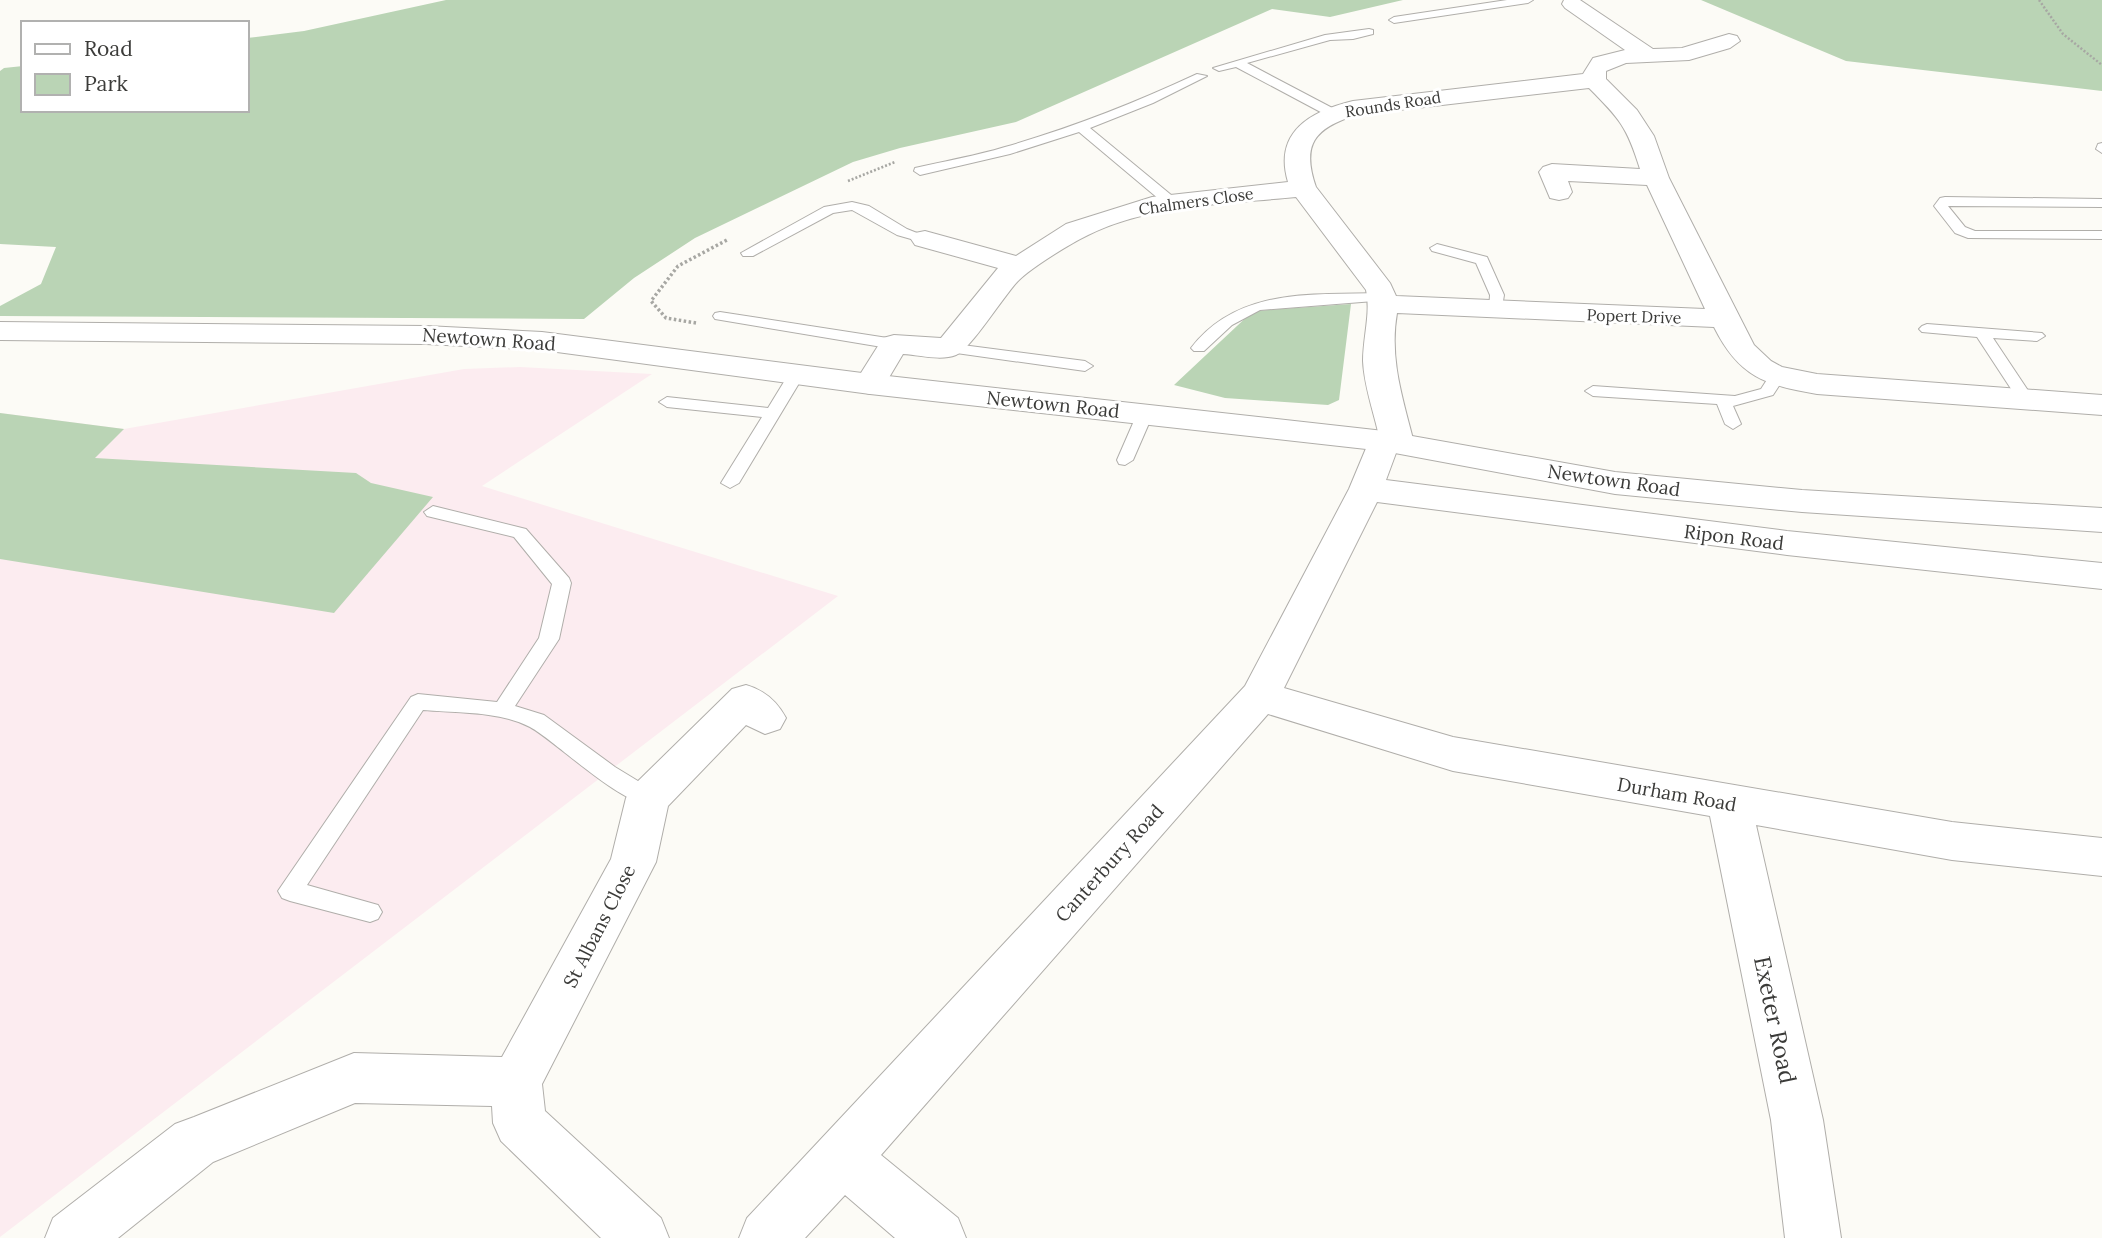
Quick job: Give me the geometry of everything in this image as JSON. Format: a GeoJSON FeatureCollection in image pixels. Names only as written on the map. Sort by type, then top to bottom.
{"type":"FeatureCollection","features":[{"type":"Feature","properties":{"kind":"street"},"geometry":{"type":"LineString","coordinates":[[1566,2],[1647,55]]}},
{"type":"Feature","properties":{"kind":"street"},"geometry":{"type":"LineString","coordinates":[[1729,41],[1674,56],[1647,55],[1603,62],[1596,68],[1594,80],[1629,115],[1642,136],[1656,178],[1737,344],[1751,361],[1776,378],[1817,384],[2102,405]]}},
{"type":"Feature","properties":{"kind":"street","name":"Rounds Road"},"geometry":{"type":"LineString","coordinates":[[1383,300],[1350,247],[1303,188],[1298,177],[1297,149],[1314,123],[1334,114],[1404,100],[1594,80]]}},
{"type":"Feature","properties":{"kind":"street"},"geometry":{"type":"LineString","coordinates":[[1543,148],[1555,182],[1656,178]]}},
{"type":"Feature","properties":{"kind":"street","name":"Chalmers Close"},"geometry":{"type":"LineString","coordinates":[[947,348],[957,341],[990,293],[1009,273],[1076,230],[1129,211],[1171,202],[1303,188]]}},
{"type":"Feature","properties":{"kind":"street"},"geometry":{"type":"LineString","coordinates":[[925,239],[1020,266]]}},
{"type":"Feature","properties":{"kind":"street"},"geometry":{"type":"LineString","coordinates":[[1383,300],[1378,336],[1379,366],[1390,442]]}},
{"type":"Feature","properties":{"kind":"street","name":"Popert Drive"},"geometry":{"type":"LineString","coordinates":[[1383,300],[1496,310],[1725,319]]}},
{"type":"Feature","properties":{"kind":"street","name":"Newtown Road"},"geometry":{"type":"LineString","coordinates":[[0,331],[426,335],[542,341],[870,384],[1390,442],[1615,483],[1802,501],[2102,520]]}},
{"type":"Feature","properties":{"kind":"street"},"geometry":{"type":"LineString","coordinates":[[870,384],[894,344],[947,348]]}},
{"type":"Feature","properties":{"kind":"street","name":"Canterbury Road"},"geometry":{"type":"LineString","coordinates":[[767,1238],[843,1158],[1260,696],[1390,442]]}},
{"type":"Feature","properties":{"kind":"street","name":"Ripon Road"},"geometry":{"type":"LineString","coordinates":[[1366,489],[1787,543],[2102,576]]}},
{"type":"Feature","properties":{"kind":"street","name":"Durham Road"},"geometry":{"type":"LineString","coordinates":[[1260,696],[1453,754],[1952,841],[2102,857]]}},
{"type":"Feature","properties":{"kind":"street"},"geometry":{"type":"LineString","coordinates":[[648,798],[746,700],[765,718]]}},
{"type":"Feature","properties":{"kind":"street","name":"St Albans Close"},"geometry":{"type":"LineString","coordinates":[[516,1082],[633,862],[648,798]]}},
{"type":"Feature","properties":{"kind":"street","name":"Exeter Road"},"geometry":{"type":"LineString","coordinates":[[1728,803],[1797,1120],[1813,1238]]}},
{"type":"Feature","properties":{"kind":"street"},"geometry":{"type":"LineString","coordinates":[[72,1238],[194,1143],[354,1078],[516,1082],[520,1122],[641,1238]]}},
{"type":"Feature","properties":{"kind":"street"},"geometry":{"type":"LineString","coordinates":[[843,1158],[938,1238]]}},
{"type":"Feature","properties":{"kind":"lane"},"geometry":{"type":"LineString","coordinates":[[1394,20],[1528,0]]}},
{"type":"Feature","properties":{"kind":"lane"},"geometry":{"type":"LineString","coordinates":[[1219,68],[1329,37],[1369,32]]}},
{"type":"Feature","properties":{"kind":"lane"},"geometry":{"type":"LineString","coordinates":[[1238,63],[1334,114]]}},
{"type":"Feature","properties":{"kind":"lane"},"geometry":{"type":"LineString","coordinates":[[920,172],[1006,151],[1081,127],[1149,101],[1201,76]]}},
{"type":"Feature","properties":{"kind":"lane"},"geometry":{"type":"LineString","coordinates":[[1081,127],[1171,202]]}},
{"type":"Feature","properties":{"kind":"lane"},"geometry":{"type":"LineString","coordinates":[[2102,203],[1945,201],[1941,206],[1960,230],[1973,235],[2102,235]]}},
{"type":"Feature","properties":{"kind":"lane"},"geometry":{"type":"LineString","coordinates":[[748,253],[829,210],[852,206],[864,209],[902,232],[925,239]]}},
{"type":"Feature","properties":{"kind":"lane"},"geometry":{"type":"LineString","coordinates":[[1437,248],[1482,260],[1497,295],[1496,310]]}},
{"type":"Feature","properties":{"kind":"lane"},"geometry":{"type":"LineString","coordinates":[[1199,348],[1214,332],[1247,309],[1276,304],[1383,300]]}},
{"type":"Feature","properties":{"kind":"lane"},"geometry":{"type":"LineString","coordinates":[[720,316],[894,344]]}},
{"type":"Feature","properties":{"kind":"lane"},"geometry":{"type":"LineString","coordinates":[[1927,329],[2037,336]]}},
{"type":"Feature","properties":{"kind":"lane"},"geometry":{"type":"LineString","coordinates":[[1982,333],[2025,398]]}},
{"type":"Feature","properties":{"kind":"lane"},"geometry":{"type":"LineString","coordinates":[[947,348],[1085,366]]}},
{"type":"Feature","properties":{"kind":"lane"},"geometry":{"type":"LineString","coordinates":[[730,482],[796,375]]}},
{"type":"Feature","properties":{"kind":"lane"},"geometry":{"type":"LineString","coordinates":[[1593,391],[1736,401],[1767,392],[1776,378]]}},
{"type":"Feature","properties":{"kind":"lane"},"geometry":{"type":"LineString","coordinates":[[1723,400],[1733,424]]}},
{"type":"Feature","properties":{"kind":"lane"},"geometry":{"type":"LineString","coordinates":[[667,402],[772,414]]}},
{"type":"Feature","properties":{"kind":"lane"},"geometry":{"type":"LineString","coordinates":[[1125,460],[1145,414]]}},
{"type":"Feature","properties":{"kind":"lane"},"geometry":{"type":"LineString","coordinates":[[433,512],[520,533],[562,583],[549,639],[502,710]]}},
{"type":"Feature","properties":{"kind":"lane"},"geometry":{"type":"LineString","coordinates":[[370,912],[289,891],[418,702],[502,710],[537,721],[580,750],[607,773],[648,798]]}},
{"type":"Feature","properties":{"kind":"path"},"geometry":{"type":"LineString","coordinates":[[2039,0],[2063,34],[2102,65]]}},
{"type":"Feature","properties":{"kind":"shaded area"},"geometry":{"type":"Polygon","coordinates":[[[520,367],[652,374],[482,486],[838,596],[0,1237],[0,413],[124,429],[464,369],[520,367]]]}},
{"type":"Feature","properties":{"kind":"green space"},"geometry":{"type":"Polygon","coordinates":[[[446,0],[1403,0],[1330,17],[1272,9],[1016,122],[900,148],[853,162],[695,238],[634,278],[584,319],[0,316],[0,306],[41,284],[56,247],[0,244],[0,71],[21,66],[21,112],[248,112],[248,38],[304,31],[446,0]]]}},
{"type":"Feature","properties":{"kind":"green space"},"geometry":{"type":"Polygon","coordinates":[[[1701,0],[2102,0],[2102,91],[1846,61],[1701,0]]]}},
{"type":"Feature","properties":{"kind":"green space"},"geometry":{"type":"Polygon","coordinates":[[[1351,304],[1339,400],[1328,405],[1225,398],[1174,385],[1253,311],[1351,304]]]}},
{"type":"Feature","properties":{"kind":"green space"},"geometry":{"type":"Polygon","coordinates":[[[0,413],[124,429],[95,458],[356,473],[371,483],[433,497],[334,613],[0,559],[0,413]]]}}]}
